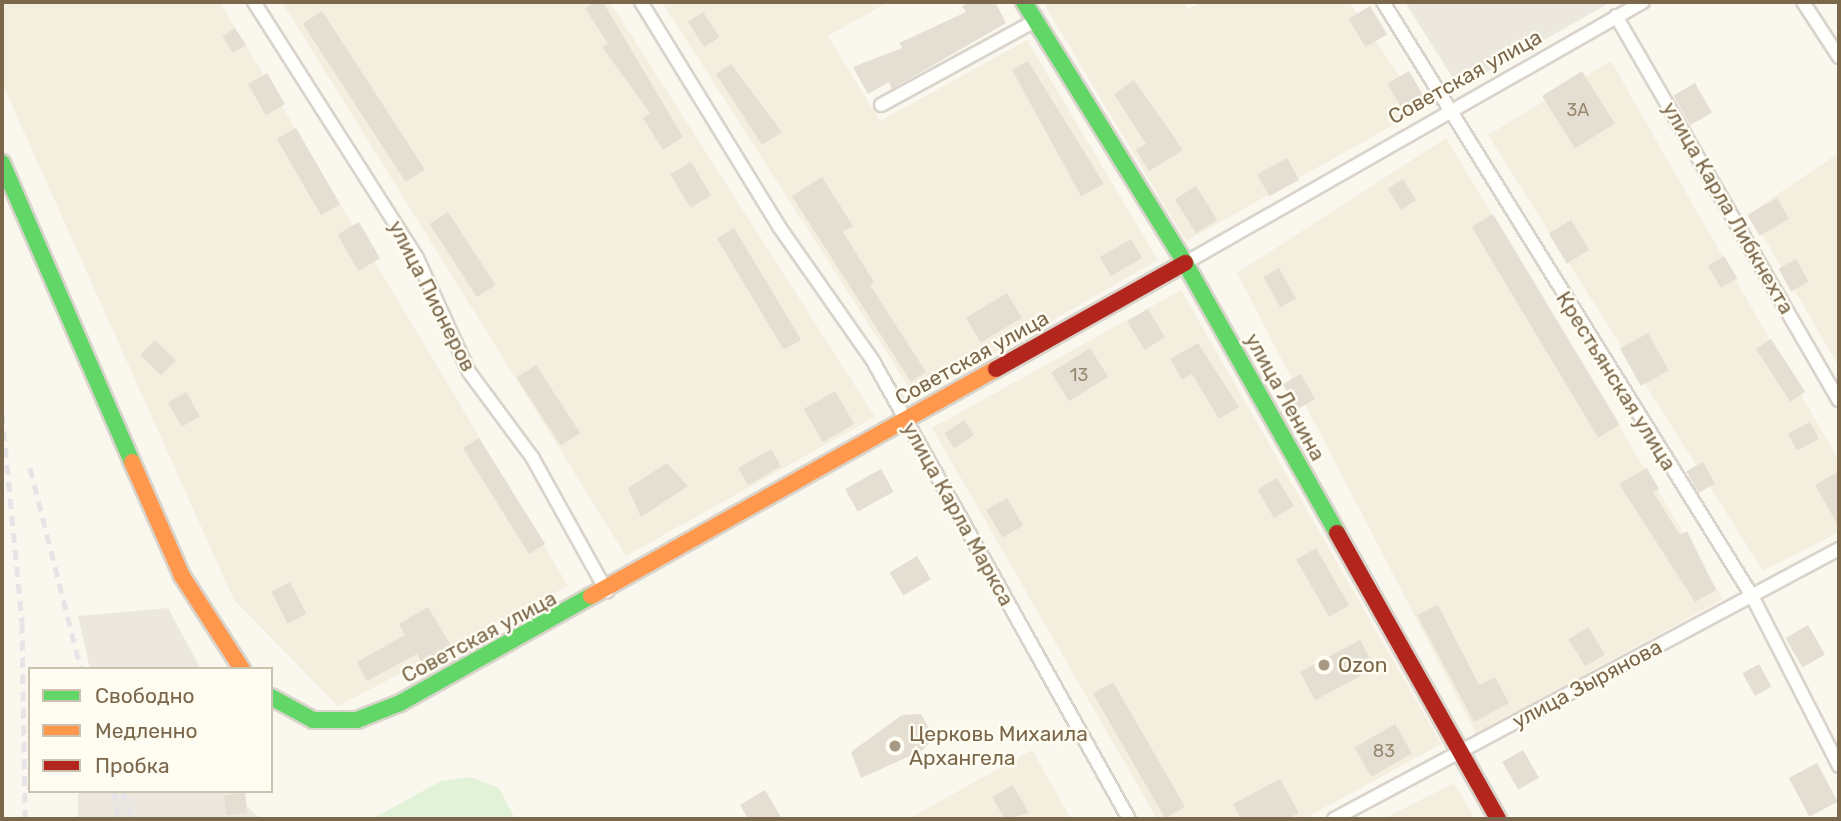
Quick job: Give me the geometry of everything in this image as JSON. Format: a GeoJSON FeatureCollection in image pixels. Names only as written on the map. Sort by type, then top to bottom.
{"type":"FeatureCollection","features":[{"type":"Feature","properties":{"kind":"street","name":"улица Пионеров"},"geometry":{"type":"LineString","coordinates":[[254,2],[417,258],[469,372],[532,457],[607,592]]}},
{"type":"Feature","properties":{"kind":"street","name":"улица Карла Маркса"},"geometry":{"type":"LineString","coordinates":[[641,2],[905,419],[1129,819]]}},
{"type":"Feature","properties":{"kind":"street","name":"улица Ленина"},"geometry":{"type":"LineString","coordinates":[[1024,2],[1185,263],[1498,819]]}},
{"type":"Feature","properties":{"kind":"street","name":"Крестьянская улица"},"geometry":{"type":"LineString","coordinates":[[1383,2],[1445,111],[1752,596],[1839,766]]}},
{"type":"Feature","properties":{"kind":"street","name":"Советская улица"},"geometry":{"type":"LineString","coordinates":[[273,698],[313,719],[357,720],[388,708],[607,592],[905,419],[1185,263],[1445,111],[1643,2]]}},
{"type":"Feature","properties":{"kind":"street"},"geometry":{"type":"LineString","coordinates":[[1802,2],[1839,57]]}},
{"type":"Feature","properties":{"kind":"street","name":"улица Карла Либкнехта"},"geometry":{"type":"LineString","coordinates":[[1616,16],[1839,400]]}},
{"type":"Feature","properties":{"kind":"street"},"geometry":{"type":"LineString","coordinates":[[881,104],[1035,21]]}},
{"type":"Feature","properties":{"kind":"street"},"geometry":{"type":"LineString","coordinates":[[2,163],[172,555],[241,667]]}},
{"type":"Feature","properties":{"kind":"street","name":"улица Зырянова"},"geometry":{"type":"LineString","coordinates":[[1334,819],[1839,548]]}},
{"type":"Feature","properties":{"kind":"shaded area"},"geometry":{"type":"Polygon","coordinates":[[[2,2],[220,2],[568,586],[338,706],[234,600],[2,83],[2,2]]]}},
{"type":"Feature","properties":{"kind":"shaded area"},"geometry":{"type":"Polygon","coordinates":[[[282,2],[610,2],[875,417],[626,556],[282,2]]]}},
{"type":"Feature","properties":{"kind":"shaded area"},"geometry":{"type":"Polygon","coordinates":[[[662,2],[888,2],[828,36],[880,121],[1027,40],[1158,260],[916,398],[662,2]]]}},
{"type":"Feature","properties":{"kind":"shaded area"},"geometry":{"type":"Polygon","coordinates":[[[1043,2],[1183,2],[1188,9],[1202,2],[1349,2],[1422,109],[1186,241],[1043,2]]]}},
{"type":"Feature","properties":{"kind":"shaded area"},"geometry":{"type":"Polygon","coordinates":[[[1405,2],[1611,2],[1459,88],[1405,2]]]}},
{"type":"Feature","properties":{"kind":"shaded area"},"geometry":{"type":"Polygon","coordinates":[[[1611,61],[1839,461],[1839,532],[1763,571],[1488,135],[1611,61]]]}},
{"type":"Feature","properties":{"kind":"shaded area"},"geometry":{"type":"Polygon","coordinates":[[[1446,138],[1723,599],[1476,734],[1237,273],[1446,138]]]}},
{"type":"Feature","properties":{"kind":"shaded area"},"geometry":{"type":"Polygon","coordinates":[[[1839,153],[1839,367],[1750,213],[1839,153]]]}},
{"type":"Feature","properties":{"kind":"shaded area"},"geometry":{"type":"Polygon","coordinates":[[[1181,290],[1441,744],[1304,819],[1157,819],[932,428],[1181,290]]]}},
{"type":"Feature","properties":{"kind":"shaded area"},"geometry":{"type":"Polygon","coordinates":[[[168,608],[200,667],[90,667],[78,616],[168,608]]]}},
{"type":"Feature","properties":{"kind":"shaded area"},"geometry":{"type":"Polygon","coordinates":[[[1032,750],[1071,819],[908,819],[1032,750]]]}},
{"type":"Feature","properties":{"kind":"shaded area"},"geometry":{"type":"Polygon","coordinates":[[[1454,783],[1475,819],[1383,819],[1454,783]]]}},
{"type":"Feature","properties":{"kind":"shaded area"},"geometry":{"type":"Polygon","coordinates":[[[78,793],[245,793],[247,807],[261,819],[78,819],[78,793]]]}},
{"type":"Feature","properties":{"kind":"green space"},"geometry":{"type":"Polygon","coordinates":[[[470,777],[499,788],[515,819],[372,819],[441,781],[470,777]]]}},
{"type":"Feature","properties":{"kind":"building"},"geometry":{"type":"Polygon","coordinates":[[[595,2],[603,2],[683,137],[663,150],[643,118],[650,113],[602,47],[608,44],[585,8],[595,2]]]}},
{"type":"Feature","properties":{"kind":"building"},"geometry":{"type":"Polygon","coordinates":[[[970,2],[995,2],[1006,23],[892,89],[889,82],[868,94],[853,67],[902,48],[899,43],[966,12],[962,6],[970,2]]]}},
{"type":"Feature","properties":{"kind":"building"},"geometry":{"type":"Polygon","coordinates":[[[1370,6],[1387,34],[1366,47],[1349,19],[1370,6]]]}},
{"type":"Feature","properties":{"kind":"building"},"geometry":{"type":"Polygon","coordinates":[[[322,11],[425,170],[406,182],[303,24],[322,11]]]}},
{"type":"Feature","properties":{"kind":"building"},"geometry":{"type":"Polygon","coordinates":[[[703,12],[719,37],[704,47],[688,22],[703,12]]]}},
{"type":"Feature","properties":{"kind":"building"},"geometry":{"type":"Polygon","coordinates":[[[235,28],[246,45],[233,53],[222,36],[235,28]]]}},
{"type":"Feature","properties":{"kind":"building"},"geometry":{"type":"Polygon","coordinates":[[[1028,61],[1104,184],[1081,196],[1012,70],[1028,61]]]}},
{"type":"Feature","properties":{"kind":"building"},"geometry":{"type":"Polygon","coordinates":[[[731,64],[782,132],[762,145],[716,74],[731,64]]]}},
{"type":"Feature","properties":{"kind":"building"},"geometry":{"type":"Polygon","coordinates":[[[1409,71],[1426,100],[1404,113],[1387,84],[1409,71]]]}},
{"type":"Feature","properties":{"kind":"building"},"geometry":{"type":"Polygon","coordinates":[[[1582,71],[1615,124],[1575,148],[1542,96],[1582,71]]]}},
{"type":"Feature","properties":{"kind":"building"},"geometry":{"type":"Polygon","coordinates":[[[267,73],[285,104],[266,115],[248,84],[267,73]]]}},
{"type":"Feature","properties":{"kind":"building"},"geometry":{"type":"Polygon","coordinates":[[[1134,80],[1183,150],[1149,171],[1136,150],[1146,144],[1114,94],[1134,80]]]}},
{"type":"Feature","properties":{"kind":"building"},"geometry":{"type":"Polygon","coordinates":[[[1695,83],[1712,112],[1690,125],[1673,96],[1695,83]]]}},
{"type":"Feature","properties":{"kind":"building"},"geometry":{"type":"Polygon","coordinates":[[[296,128],[340,204],[321,215],[277,139],[296,128]]]}},
{"type":"Feature","properties":{"kind":"building"},"geometry":{"type":"Polygon","coordinates":[[[1287,158],[1299,180],[1269,196],[1257,174],[1287,158]]]}},
{"type":"Feature","properties":{"kind":"building"},"geometry":{"type":"Polygon","coordinates":[[[691,162],[711,195],[691,208],[670,174],[691,162]]]}},
{"type":"Feature","properties":{"kind":"building"},"geometry":{"type":"Polygon","coordinates":[[[822,177],[853,226],[843,232],[874,282],[870,285],[926,372],[911,382],[792,196],[822,177]]]}},
{"type":"Feature","properties":{"kind":"building"},"geometry":{"type":"Polygon","coordinates":[[[1403,179],[1416,200],[1401,210],[1388,189],[1403,179]]]}},
{"type":"Feature","properties":{"kind":"building"},"geometry":{"type":"Polygon","coordinates":[[[1196,186],[1217,220],[1196,233],[1175,199],[1196,186]]]}},
{"type":"Feature","properties":{"kind":"building"},"geometry":{"type":"Polygon","coordinates":[[[1777,198],[1789,219],[1760,236],[1748,215],[1777,198]]]}},
{"type":"Feature","properties":{"kind":"building"},"geometry":{"type":"Polygon","coordinates":[[[448,212],[495,285],[477,297],[430,224],[448,212]]]}},
{"type":"Feature","properties":{"kind":"building"},"geometry":{"type":"Polygon","coordinates":[[[1493,214],[1620,425],[1598,438],[1472,227],[1493,214]]]}},
{"type":"Feature","properties":{"kind":"building"},"geometry":{"type":"Polygon","coordinates":[[[1571,220],[1589,250],[1567,263],[1549,233],[1571,220]]]}},
{"type":"Feature","properties":{"kind":"building"},"geometry":{"type":"Polygon","coordinates":[[[359,222],[380,258],[358,271],[337,235],[359,222]]]}},
{"type":"Feature","properties":{"kind":"building"},"geometry":{"type":"Polygon","coordinates":[[[734,228],[801,339],[784,350],[717,238],[734,228]]]}},
{"type":"Feature","properties":{"kind":"building"},"geometry":{"type":"Polygon","coordinates":[[[1131,239],[1142,258],[1111,276],[1100,257],[1131,239]]]}},
{"type":"Feature","properties":{"kind":"building"},"geometry":{"type":"Polygon","coordinates":[[[1724,256],[1737,278],[1721,288],[1708,266],[1724,256]]]}},
{"type":"Feature","properties":{"kind":"building"},"geometry":{"type":"Polygon","coordinates":[[[1796,259],[1809,282],[1791,291],[1779,269],[1796,259]]]}},
{"type":"Feature","properties":{"kind":"building"},"geometry":{"type":"Polygon","coordinates":[[[1279,268],[1296,299],[1280,307],[1263,277],[1279,268]]]}},
{"type":"Feature","properties":{"kind":"building"},"geometry":{"type":"Polygon","coordinates":[[[1007,293],[1022,318],[981,343],[966,318],[1007,293]]]}},
{"type":"Feature","properties":{"kind":"building"},"geometry":{"type":"Polygon","coordinates":[[[1148,309],[1165,337],[1144,350],[1127,321],[1148,309]]]}},
{"type":"Feature","properties":{"kind":"building"},"geometry":{"type":"Polygon","coordinates":[[[1648,333],[1669,371],[1641,386],[1620,349],[1648,333]]]}},
{"type":"Feature","properties":{"kind":"building"},"geometry":{"type":"Polygon","coordinates":[[[1771,339],[1805,392],[1790,402],[1756,349],[1771,339]]]}},
{"type":"Feature","properties":{"kind":"building"},"geometry":{"type":"Polygon","coordinates":[[[155,340],[176,360],[161,375],[140,355],[155,340]]]}},
{"type":"Feature","properties":{"kind":"building"},"geometry":{"type":"Polygon","coordinates":[[[1198,343],[1239,407],[1219,419],[1192,374],[1182,380],[1170,359],[1198,343]]]}},
{"type":"Feature","properties":{"kind":"building"},"geometry":{"type":"Polygon","coordinates":[[[1090,348],[1108,377],[1069,401],[1051,372],[1090,348]]]}},
{"type":"Feature","properties":{"kind":"building"},"geometry":{"type":"Polygon","coordinates":[[[536,365],[580,433],[561,445],[517,378],[536,365]]]}},
{"type":"Feature","properties":{"kind":"building"},"geometry":{"type":"Polygon","coordinates":[[[1301,374],[1315,399],[1297,410],[1283,384],[1301,374]]]}},
{"type":"Feature","properties":{"kind":"building"},"geometry":{"type":"Polygon","coordinates":[[[835,391],[854,424],[823,442],[804,409],[835,391]]]}},
{"type":"Feature","properties":{"kind":"building"},"geometry":{"type":"Polygon","coordinates":[[[186,392],[200,416],[182,427],[168,402],[186,392]]]}},
{"type":"Feature","properties":{"kind":"building"},"geometry":{"type":"Polygon","coordinates":[[[964,420],[974,435],[954,448],[944,433],[964,420]]]}},
{"type":"Feature","properties":{"kind":"building"},"geometry":{"type":"Polygon","coordinates":[[[1810,422],[1819,439],[1797,451],[1788,434],[1810,422]]]}},
{"type":"Feature","properties":{"kind":"building"},"geometry":{"type":"Polygon","coordinates":[[[479,438],[545,544],[529,554],[463,448],[479,438]]]}},
{"type":"Feature","properties":{"kind":"building"},"geometry":{"type":"Polygon","coordinates":[[[771,449],[781,466],[748,485],[738,468],[771,449]]]}},
{"type":"Feature","properties":{"kind":"building"},"geometry":{"type":"Polygon","coordinates":[[[1703,462],[1715,484],[1699,493],[1686,471],[1703,462]]]}},
{"type":"Feature","properties":{"kind":"building"},"geometry":{"type":"Polygon","coordinates":[[[667,463],[688,486],[641,517],[628,488],[667,463]]]}},
{"type":"Feature","properties":{"kind":"building"},"geometry":{"type":"Polygon","coordinates":[[[1647,468],[1659,489],[1653,492],[1680,535],[1687,531],[1716,590],[1695,602],[1619,484],[1647,468]]]}},
{"type":"Feature","properties":{"kind":"building"},"geometry":{"type":"Polygon","coordinates":[[[881,469],[894,492],[858,512],[845,489],[881,469]]]}},
{"type":"Feature","properties":{"kind":"building"},"geometry":{"type":"Polygon","coordinates":[[[1839,471],[1839,527],[1815,485],[1839,471]]]}},
{"type":"Feature","properties":{"kind":"building"},"geometry":{"type":"Polygon","coordinates":[[[1277,478],[1294,506],[1274,518],[1257,490],[1277,478]]]}},
{"type":"Feature","properties":{"kind":"building"},"geometry":{"type":"Polygon","coordinates":[[[1007,498],[1023,526],[1002,538],[986,510],[1007,498]]]}},
{"type":"Feature","properties":{"kind":"building"},"geometry":{"type":"Polygon","coordinates":[[[1316,548],[1349,605],[1329,617],[1296,560],[1316,548]]]}},
{"type":"Feature","properties":{"kind":"building"},"geometry":{"type":"Polygon","coordinates":[[[917,556],[931,579],[903,596],[890,572],[917,556]]]}},
{"type":"Feature","properties":{"kind":"building"},"geometry":{"type":"Polygon","coordinates":[[[290,582],[306,614],[288,624],[271,592],[290,582]]]}},
{"type":"Feature","properties":{"kind":"building"},"geometry":{"type":"Polygon","coordinates":[[[1438,605],[1479,685],[1495,677],[1509,703],[1474,722],[1417,615],[1438,605]]]}},
{"type":"Feature","properties":{"kind":"building"},"geometry":{"type":"Polygon","coordinates":[[[428,607],[451,646],[422,663],[417,654],[367,681],[357,662],[405,635],[399,624],[428,607]]]}},
{"type":"Feature","properties":{"kind":"building"},"geometry":{"type":"Polygon","coordinates":[[[1808,625],[1825,654],[1802,667],[1785,638],[1808,625]]]}},
{"type":"Feature","properties":{"kind":"building"},"geometry":{"type":"Polygon","coordinates":[[[1588,627],[1605,654],[1585,666],[1568,639],[1588,627]]]}},
{"type":"Feature","properties":{"kind":"building"},"geometry":{"type":"Polygon","coordinates":[[[1360,640],[1375,668],[1315,700],[1300,672],[1360,640]]]}},
{"type":"Feature","properties":{"kind":"building"},"geometry":{"type":"Polygon","coordinates":[[[1759,664],[1772,687],[1755,696],[1742,673],[1759,664]]]}},
{"type":"Feature","properties":{"kind":"building"},"geometry":{"type":"Polygon","coordinates":[[[1113,682],[1185,807],[1165,818],[1093,694],[1113,682]]]}},
{"type":"Feature","properties":{"kind":"building","name":"Церковь Михаила Архангела"},"geometry":{"type":"Polygon","coordinates":[[[921,714],[934,737],[923,750],[861,778],[851,752],[902,715],[921,714]]]}},
{"type":"Feature","properties":{"kind":"building"},"geometry":{"type":"Polygon","coordinates":[[[1395,724],[1412,753],[1371,777],[1354,748],[1395,724]]]}},
{"type":"Feature","properties":{"kind":"building"},"geometry":{"type":"Polygon","coordinates":[[[1523,750],[1539,778],[1518,790],[1502,762],[1523,750]]]}},
{"type":"Feature","properties":{"kind":"building"},"geometry":{"type":"Polygon","coordinates":[[[1817,763],[1838,802],[1809,817],[1789,778],[1817,763]]]}},
{"type":"Feature","properties":{"kind":"building"},"geometry":{"type":"Polygon","coordinates":[[[1280,779],[1299,813],[1287,819],[1241,819],[1233,804],[1280,779]]]}},
{"type":"Feature","properties":{"kind":"building"},"geometry":{"type":"Polygon","coordinates":[[[1013,785],[1029,813],[1005,819],[992,797],[1013,785]]]}},
{"type":"Feature","properties":{"kind":"building"},"geometry":{"type":"Polygon","coordinates":[[[765,790],[782,819],[748,819],[740,805],[765,790]]]}},
{"type":"Feature","properties":{"kind":"building"},"geometry":{"type":"Polygon","coordinates":[[[245,793],[247,813],[226,815],[224,795],[245,793]]]}},
{"type":"Feature","properties":{"kind":"railway"},"geometry":{"type":"LineString","coordinates":[[2,414],[22,623],[25,819]]}},
{"type":"Feature","properties":{"kind":"railway"},"geometry":{"type":"LineString","coordinates":[[30,468],[80,667]]}},
{"type":"Feature","properties":{"kind":"railway"},"geometry":{"type":"LineString","coordinates":[[114,793],[118,819]]}},
{"type":"Feature","properties":{"kind":"railway"},"geometry":{"type":"LineString","coordinates":[[124,793],[132,819]]}},
{"type":"Feature","properties":{"kind":"traffic: fast"},"geometry":{"type":"LineString","coordinates":[[1024,2],[1185,263],[1337,533]]}},
{"type":"Feature","properties":{"kind":"traffic: fast"},"geometry":{"type":"LineString","coordinates":[[2,163],[132,462]]}},
{"type":"Feature","properties":{"kind":"traffic: fast"},"geometry":{"type":"LineString","coordinates":[[273,698],[313,720],[357,720],[400,703],[591,596]]}},
{"type":"Feature","properties":{"kind":"traffic: slow"},"geometry":{"type":"LineString","coordinates":[[591,596],[996,369]]}},
{"type":"Feature","properties":{"kind":"traffic: slow"},"geometry":{"type":"LineString","coordinates":[[132,462],[182,576],[241,667]]}},
{"type":"Feature","properties":{"kind":"traffic: jam"},"geometry":{"type":"LineString","coordinates":[[996,369],[1185,263]]}},
{"type":"Feature","properties":{"kind":"traffic: jam"},"geometry":{"type":"LineString","coordinates":[[1337,533],[1498,819]]}},
{"type":"Feature","properties":{"kind":"place","name":"Ozon"},"geometry":{"type":"Point","coordinates":[1324,665]}},
{"type":"Feature","properties":{"kind":"place","name":"Церковь Михаила Архангела"},"geometry":{"type":"Point","coordinates":[895,746]}}]}
